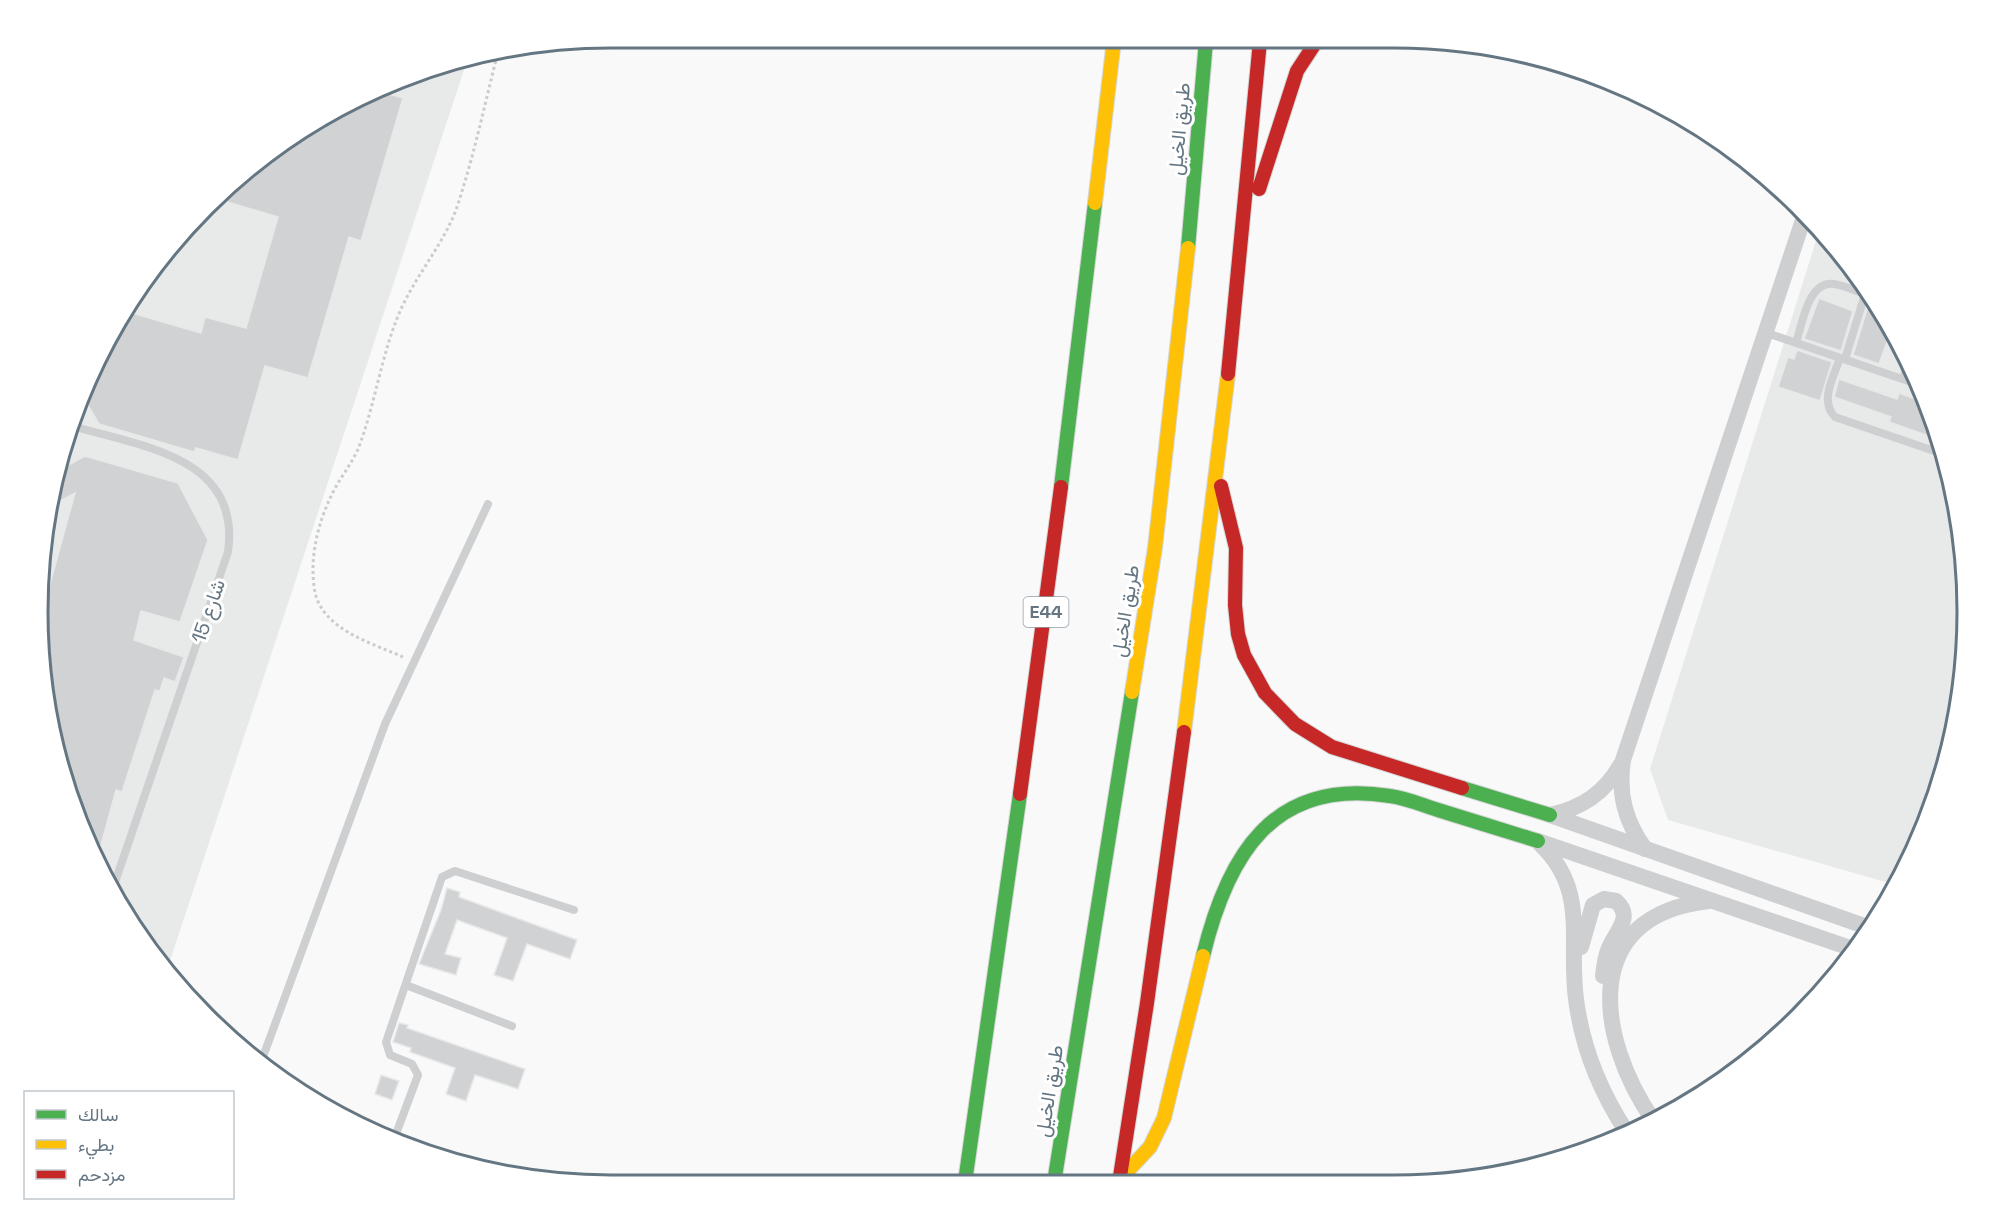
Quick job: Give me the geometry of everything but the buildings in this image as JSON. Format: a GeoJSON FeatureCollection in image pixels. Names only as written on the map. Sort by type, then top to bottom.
{"type":"FeatureCollection","features":[{"type":"Feature","properties":{"kind":"highway","name":"E44"},"geometry":{"type":"LineString","coordinates":[[966,1175],[1048,601],[1112,48]]}},
{"type":"Feature","properties":{"kind":"highway","name":"طريق الخيل"},"geometry":{"type":"LineString","coordinates":[[1055,1175],[1155,548],[1184,292],[1205,48]]}},
{"type":"Feature","properties":{"kind":"highway"},"geometry":{"type":"LineString","coordinates":[[1120,1175],[1158,925],[1217,475],[1243,241],[1259,48]]}},
{"type":"Feature","properties":{"kind":"highway"},"geometry":{"type":"LineString","coordinates":[[1243,241],[1297,71],[1312,48]]}},
{"type":"Feature","properties":{"kind":"highway"},"geometry":{"type":"LineString","coordinates":[[1217,475],[1235,537],[1235,613],[1240,643],[1253,675],[1275,706],[1305,732],[1332,747],[1550,815]]}},
{"type":"Feature","properties":{"kind":"highway"},"geometry":{"type":"LineString","coordinates":[[1124,1175],[1150,1147],[1168,1107],[1214,913],[1225,879],[1243,849],[1268,824],[1318,798],[1346,793],[1374,793],[1393,796],[1538,841]]}},
{"type":"Feature","properties":{"kind":"street"},"geometry":{"type":"LineString","coordinates":[[1550,815],[1573,809],[1593,797],[1610,781],[1623,760],[1804,226]]}},
{"type":"Feature","properties":{"kind":"street"},"geometry":{"type":"LineString","coordinates":[[1623,760],[1621,792],[1623,807],[1632,829],[1645,849]]}},
{"type":"Feature","properties":{"kind":"street"},"geometry":{"type":"LineString","coordinates":[[1550,815],[1862,924]]}},
{"type":"Feature","properties":{"kind":"street"},"geometry":{"type":"LineString","coordinates":[[1538,841],[1847,947]]}},
{"type":"Feature","properties":{"kind":"street"},"geometry":{"type":"LineString","coordinates":[[1538,841],[1557,862],[1571,893],[1575,914],[1573,975],[1579,1021],[1592,1067],[1623,1126]]}},
{"type":"Feature","properties":{"kind":"street"},"geometry":{"type":"LineString","coordinates":[[1573,975],[1593,905],[1604,899],[1616,901],[1624,917],[1607,951],[1603,977],[1624,1068],[1649,1114]]}},
{"type":"Feature","properties":{"kind":"street"},"geometry":{"type":"LineString","coordinates":[[1612,1015],[1610,986],[1613,971],[1618,957],[1634,932],[1645,922],[1670,908],[1715,901]]}},
{"type":"Feature","properties":{"kind":"lane"},"geometry":{"type":"LineString","coordinates":[[1796,343],[1811,298],[1819,287],[1832,283],[1857,291]]}},
{"type":"Feature","properties":{"kind":"lane"},"geometry":{"type":"LineString","coordinates":[[1864,302],[1827,397],[1828,408],[1835,417],[1933,451]]}},
{"type":"Feature","properties":{"kind":"lane"},"geometry":{"type":"LineString","coordinates":[[1767,333],[1907,380]]}},
{"type":"Feature","properties":{"kind":"lane"},"geometry":{"type":"LineString","coordinates":[[1903,379],[1904,374]]}},
{"type":"Feature","properties":{"kind":"lane","name":"شارع 15"},"geometry":{"type":"LineString","coordinates":[[79,428],[192,465],[218,491],[230,526],[228,552],[116,881]]}},
{"type":"Feature","properties":{"kind":"lane"},"geometry":{"type":"LineString","coordinates":[[264,1055],[371,760],[412,662],[488,504]]}},
{"type":"Feature","properties":{"kind":"lane"},"geometry":{"type":"LineString","coordinates":[[397,1132],[418,1075],[412,1064],[390,1055],[386,1047],[446,873],[460,873],[574,910]]}},
{"type":"Feature","properties":{"kind":"lane"},"geometry":{"type":"LineString","coordinates":[[406,985],[512,1026]]}},
{"type":"Feature","properties":{"kind":"path"},"geometry":{"type":"LineString","coordinates":[[412,662],[343,628],[325,613],[315,592],[317,537],[329,498],[360,444],[401,309],[436,251],[456,208],[496,60]]}},
{"type":"Feature","properties":{"kind":"shaded area"},"geometry":{"type":"Polygon","coordinates":[[[465,67],[170,962],[143,925],[106,861],[78,793],[59,721],[49,648],[49,575],[59,502],[78,430],[106,362],[123,330],[164,268],[213,213],[268,164],[330,123],[396,91],[465,67]]]}},
{"type":"Feature","properties":{"kind":"shaded area"},"geometry":{"type":"Polygon","coordinates":[[[1816,239],[1841,268],[1862,298],[1899,362],[1927,430],[1946,502],[1956,575],[1956,648],[1946,721],[1927,793],[1914,827],[1888,883],[1668,820],[1650,769],[1816,239]]]}},
{"type":"Feature","properties":{"kind":"traffic: fast"},"geometry":{"type":"LineString","coordinates":[[1188,248],[1205,48]]}},
{"type":"Feature","properties":{"kind":"traffic: fast"},"geometry":{"type":"LineString","coordinates":[[1061,487],[1095,203]]}},
{"type":"Feature","properties":{"kind":"traffic: fast"},"geometry":{"type":"LineString","coordinates":[[1055,1175],[1132,692]]}},
{"type":"Feature","properties":{"kind":"traffic: fast"},"geometry":{"type":"LineString","coordinates":[[1462,788],[1550,815]]}},
{"type":"Feature","properties":{"kind":"traffic: fast"},"geometry":{"type":"LineString","coordinates":[[1203,956],[1213,920],[1226,887],[1242,857],[1261,832],[1285,812],[1314,799],[1349,793],[1396,797],[1538,841]]}},
{"type":"Feature","properties":{"kind":"traffic: fast"},"geometry":{"type":"LineString","coordinates":[[966,1175],[1020,794]]}},
{"type":"Feature","properties":{"kind":"traffic: slow"},"geometry":{"type":"LineString","coordinates":[[1095,203],[1113,48]]}},
{"type":"Feature","properties":{"kind":"traffic: slow"},"geometry":{"type":"LineString","coordinates":[[1132,692],[1155,548],[1188,248]]}},
{"type":"Feature","properties":{"kind":"traffic: slow"},"geometry":{"type":"LineString","coordinates":[[1184,732],[1228,374]]}},
{"type":"Feature","properties":{"kind":"traffic: slow"},"geometry":{"type":"LineString","coordinates":[[1124,1175],[1150,1147],[1164,1118],[1203,956]]}},
{"type":"Feature","properties":{"kind":"traffic: jam"},"geometry":{"type":"LineString","coordinates":[[1228,374],[1259,48]]}},
{"type":"Feature","properties":{"kind":"traffic: jam"},"geometry":{"type":"LineString","coordinates":[[1259,189],[1297,71],[1312,48]]}},
{"type":"Feature","properties":{"kind":"traffic: jam"},"geometry":{"type":"LineString","coordinates":[[1221,486],[1236,548],[1235,605],[1238,634],[1244,655],[1265,693],[1295,724],[1332,747],[1462,788]]}},
{"type":"Feature","properties":{"kind":"traffic: jam"},"geometry":{"type":"LineString","coordinates":[[1020,794],[1061,487]]}},
{"type":"Feature","properties":{"kind":"traffic: jam"},"geometry":{"type":"LineString","coordinates":[[1120,1175],[1147,1003],[1184,732]]}}]}
